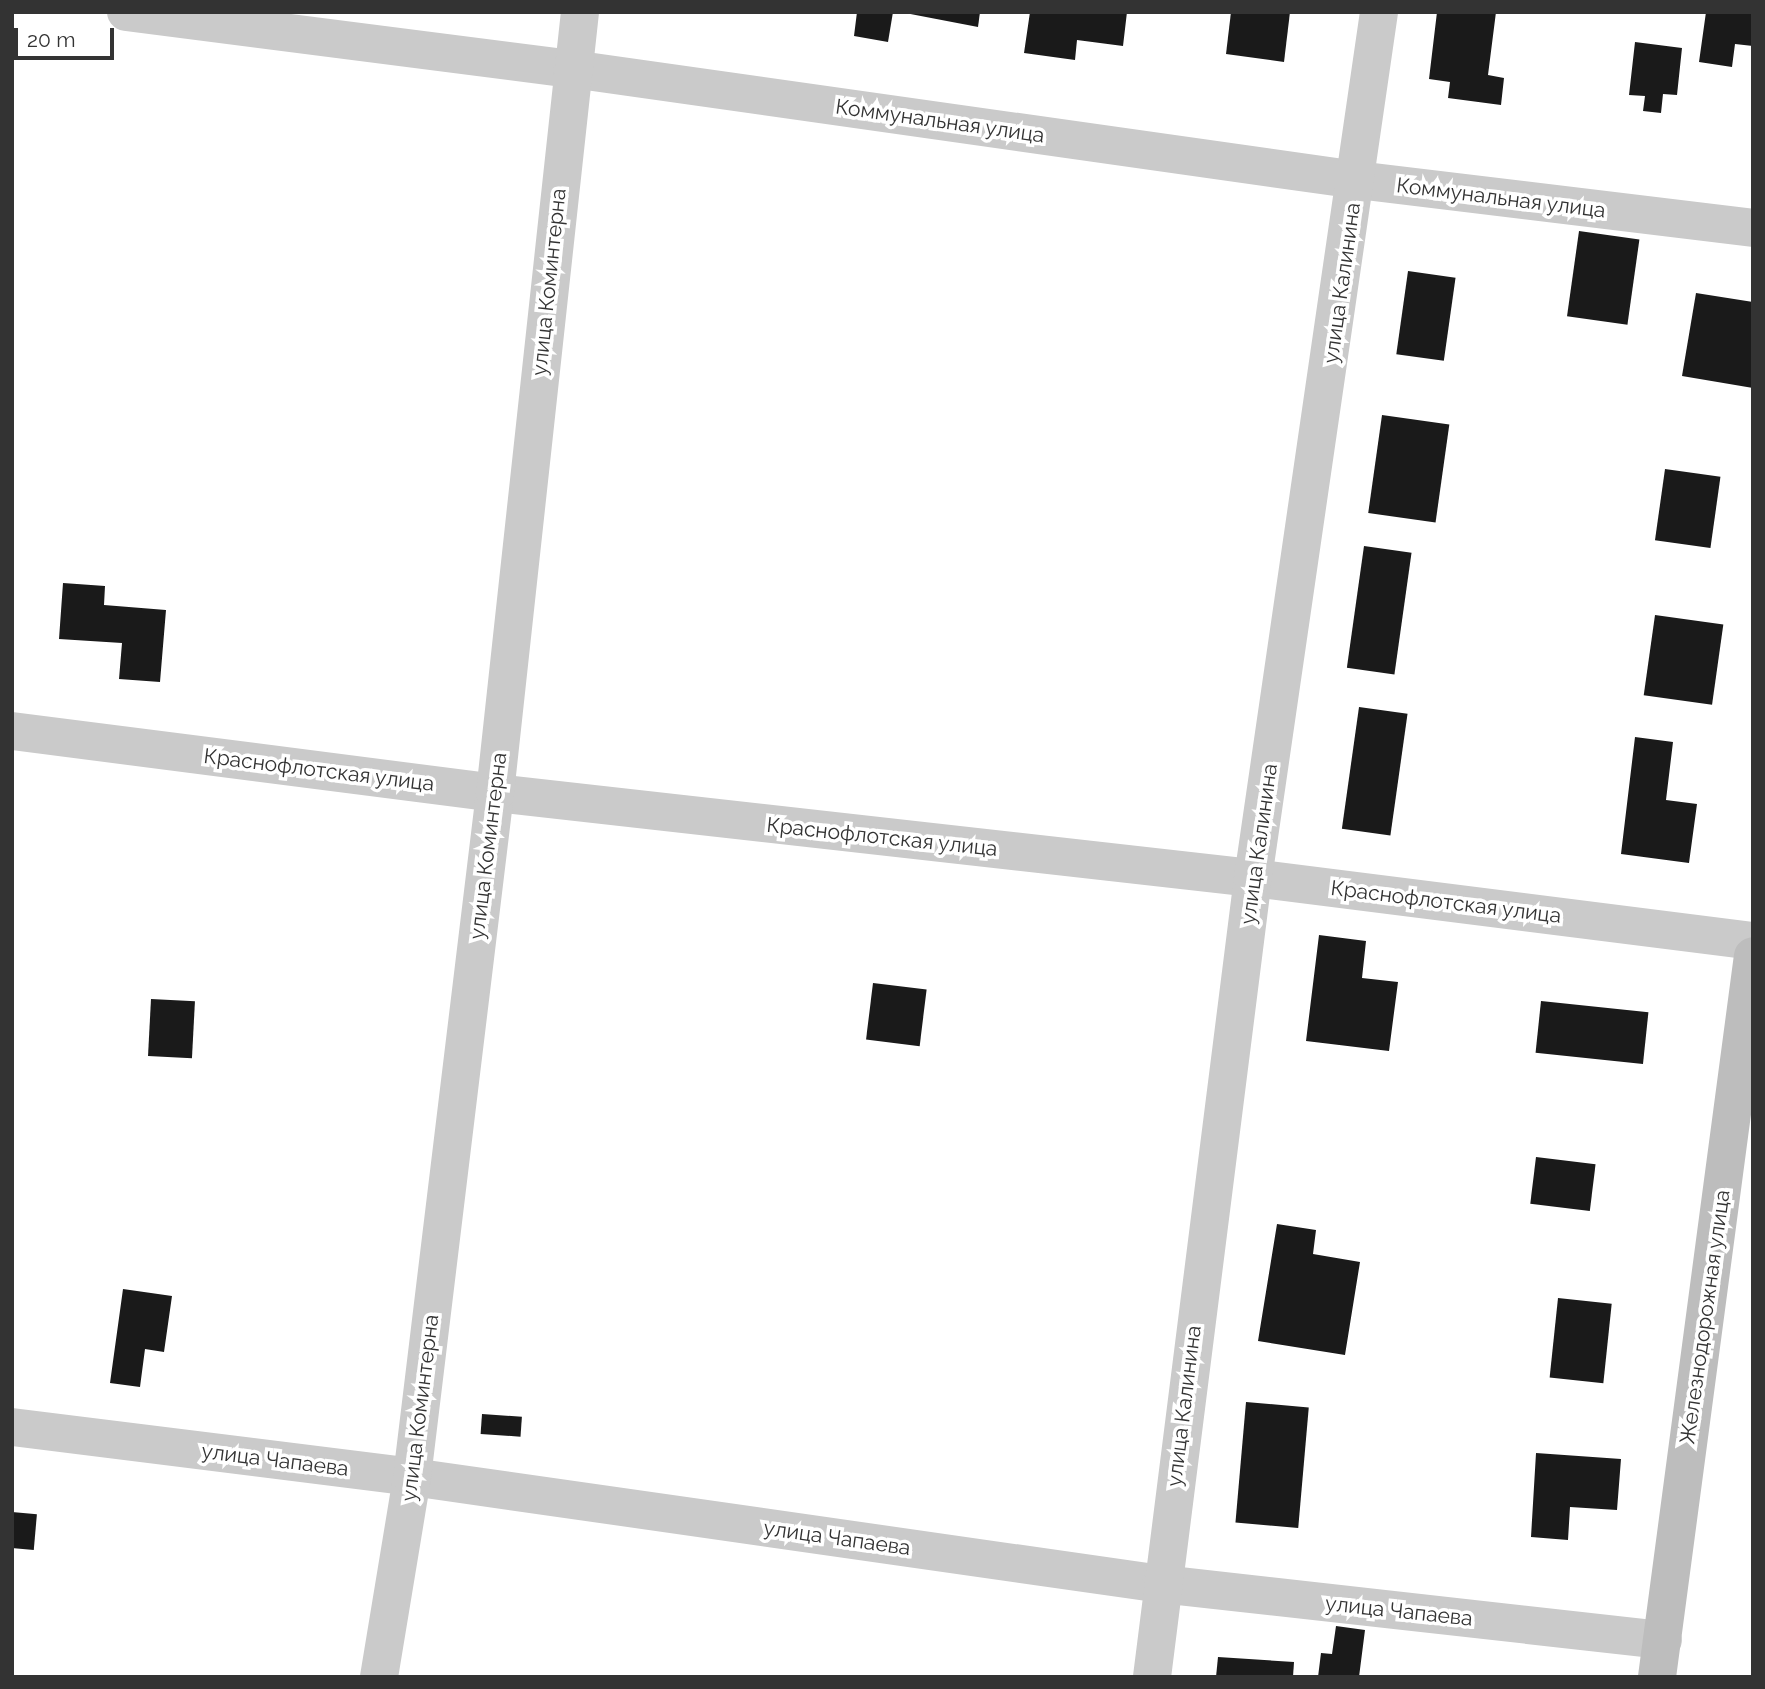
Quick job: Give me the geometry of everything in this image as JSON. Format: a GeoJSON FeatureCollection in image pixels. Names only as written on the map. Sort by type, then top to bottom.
{"type":"FeatureCollection","features":[{"type":"Feature","properties":{"kind":"main road","name":"Железнодорожная улица"},"geometry":{"type":"LineString","coordinates":[[1660,1658],[1753,956]]}},
{"type":"Feature","properties":{"kind":"street","name":"Коммунальная улица"},"geometry":{"type":"LineString","coordinates":[[126,12],[572,69],[1357,180],[1753,228]]}},
{"type":"Feature","properties":{"kind":"street","name":"улица Коминтерна"},"geometry":{"type":"LineString","coordinates":[[379,1677],[412,1477],[495,793],[580,12]]}},
{"type":"Feature","properties":{"kind":"street","name":"улица Калинина"},"geometry":{"type":"LineString","coordinates":[[1152,1677],[1161,1584],[1253,878],[1357,180],[1379,12]]}},
{"type":"Feature","properties":{"kind":"street","name":"Краснофлотская улица"},"geometry":{"type":"LineString","coordinates":[[12,731],[495,793],[1253,878],[1753,941]]}},
{"type":"Feature","properties":{"kind":"street","name":"улица Чапаева"},"geometry":{"type":"LineString","coordinates":[[12,1427],[412,1477],[1660,1658]]}},
{"type":"Feature","properties":{"kind":"building"},"geometry":{"type":"Polygon","coordinates":[[[857,12],[893,12],[888,42],[854,36],[857,12]]]}},
{"type":"Feature","properties":{"kind":"building"},"geometry":{"type":"Polygon","coordinates":[[[900,12],[980,12],[978,27],[900,12]]]}},
{"type":"Feature","properties":{"kind":"building"},"geometry":{"type":"Polygon","coordinates":[[[1030,12],[1127,12],[1123,46],[1077,40],[1075,60],[1024,53],[1030,12]]]}},
{"type":"Feature","properties":{"kind":"building"},"geometry":{"type":"Polygon","coordinates":[[[1231,12],[1290,12],[1284,62],[1226,54],[1231,12]]]}},
{"type":"Feature","properties":{"kind":"building"},"geometry":{"type":"Polygon","coordinates":[[[1437,12],[1496,12],[1488,75],[1504,78],[1501,105],[1448,98],[1450,82],[1429,79],[1437,12]]]}},
{"type":"Feature","properties":{"kind":"building"},"geometry":{"type":"Polygon","coordinates":[[[1706,12],[1753,12],[1753,46],[1735,44],[1732,67],[1699,62],[1706,12]]]}},
{"type":"Feature","properties":{"kind":"building"},"geometry":{"type":"Polygon","coordinates":[[[1635,42],[1682,48],[1677,95],[1663,94],[1661,113],[1643,111],[1645,96],[1629,95],[1635,42]]]}},
{"type":"Feature","properties":{"kind":"building"},"geometry":{"type":"Polygon","coordinates":[[[1579,231],[1639,239],[1627,325],[1567,316],[1579,231]]]}},
{"type":"Feature","properties":{"kind":"building"},"geometry":{"type":"Polygon","coordinates":[[[1408,271],[1456,278],[1444,361],[1396,354],[1408,271]]]}},
{"type":"Feature","properties":{"kind":"building"},"geometry":{"type":"Polygon","coordinates":[[[1696,293],[1753,302],[1753,388],[1682,376],[1696,293]]]}},
{"type":"Feature","properties":{"kind":"building"},"geometry":{"type":"Polygon","coordinates":[[[1382,415],[1449,424],[1436,523],[1368,513],[1382,415]]]}},
{"type":"Feature","properties":{"kind":"building"},"geometry":{"type":"Polygon","coordinates":[[[1665,469],[1720,477],[1710,548],[1655,540],[1665,469]]]}},
{"type":"Feature","properties":{"kind":"building"},"geometry":{"type":"Polygon","coordinates":[[[1364,546],[1412,553],[1394,674],[1347,668],[1364,546]]]}},
{"type":"Feature","properties":{"kind":"building"},"geometry":{"type":"Polygon","coordinates":[[[63,583],[105,586],[104,605],[166,610],[160,682],[119,679],[122,643],[59,639],[63,583]]]}},
{"type":"Feature","properties":{"kind":"building"},"geometry":{"type":"Polygon","coordinates":[[[1655,615],[1723,625],[1712,705],[1644,695],[1655,615]]]}},
{"type":"Feature","properties":{"kind":"building"},"geometry":{"type":"Polygon","coordinates":[[[1359,707],[1408,714],[1390,836],[1342,829],[1359,707]]]}},
{"type":"Feature","properties":{"kind":"building"},"geometry":{"type":"Polygon","coordinates":[[[1635,737],[1673,742],[1666,800],[1697,804],[1689,863],[1621,854],[1635,737]]]}},
{"type":"Feature","properties":{"kind":"building"},"geometry":{"type":"Polygon","coordinates":[[[1319,935],[1366,941],[1362,978],[1398,982],[1389,1051],[1306,1041],[1319,935]]]}},
{"type":"Feature","properties":{"kind":"building"},"geometry":{"type":"Polygon","coordinates":[[[873,983],[927,990],[920,1046],[866,1040],[873,983]]]}},
{"type":"Feature","properties":{"kind":"building"},"geometry":{"type":"Polygon","coordinates":[[[151,999],[195,1001],[192,1058],[148,1056],[151,999]]]}},
{"type":"Feature","properties":{"kind":"building"},"geometry":{"type":"Polygon","coordinates":[[[1541,1001],[1648,1012],[1643,1064],[1536,1053],[1541,1001]]]}},
{"type":"Feature","properties":{"kind":"building"},"geometry":{"type":"Polygon","coordinates":[[[1536,1157],[1596,1164],[1590,1211],[1530,1204],[1536,1157]]]}},
{"type":"Feature","properties":{"kind":"building"},"geometry":{"type":"Polygon","coordinates":[[[1277,1224],[1316,1230],[1313,1254],[1360,1262],[1345,1355],[1258,1341],[1277,1224]]]}},
{"type":"Feature","properties":{"kind":"building"},"geometry":{"type":"Polygon","coordinates":[[[123,1289],[172,1296],[164,1352],[145,1349],[140,1387],[110,1383],[123,1289]]]}},
{"type":"Feature","properties":{"kind":"building"},"geometry":{"type":"Polygon","coordinates":[[[1558,1298],[1612,1304],[1603,1383],[1550,1378],[1558,1298]]]}},
{"type":"Feature","properties":{"kind":"building"},"geometry":{"type":"Polygon","coordinates":[[[1246,1402],[1309,1407],[1298,1528],[1235,1523],[1246,1402]]]}},
{"type":"Feature","properties":{"kind":"building"},"geometry":{"type":"Polygon","coordinates":[[[482,1414],[522,1417],[521,1437],[481,1434],[482,1414]]]}},
{"type":"Feature","properties":{"kind":"building"},"geometry":{"type":"Polygon","coordinates":[[[1536,1453],[1621,1459],[1617,1510],[1570,1507],[1568,1540],[1531,1537],[1536,1453]]]}},
{"type":"Feature","properties":{"kind":"building"},"geometry":{"type":"Polygon","coordinates":[[[12,1512],[37,1514],[34,1550],[12,1548],[12,1512]]]}},
{"type":"Feature","properties":{"kind":"building"},"geometry":{"type":"Polygon","coordinates":[[[1336,1626],[1365,1630],[1359,1677],[1318,1677],[1321,1653],[1332,1654],[1336,1626]]]}},
{"type":"Feature","properties":{"kind":"building"},"geometry":{"type":"Polygon","coordinates":[[[1218,1657],[1294,1662],[1293,1677],[1216,1677],[1218,1657]]]}}]}
